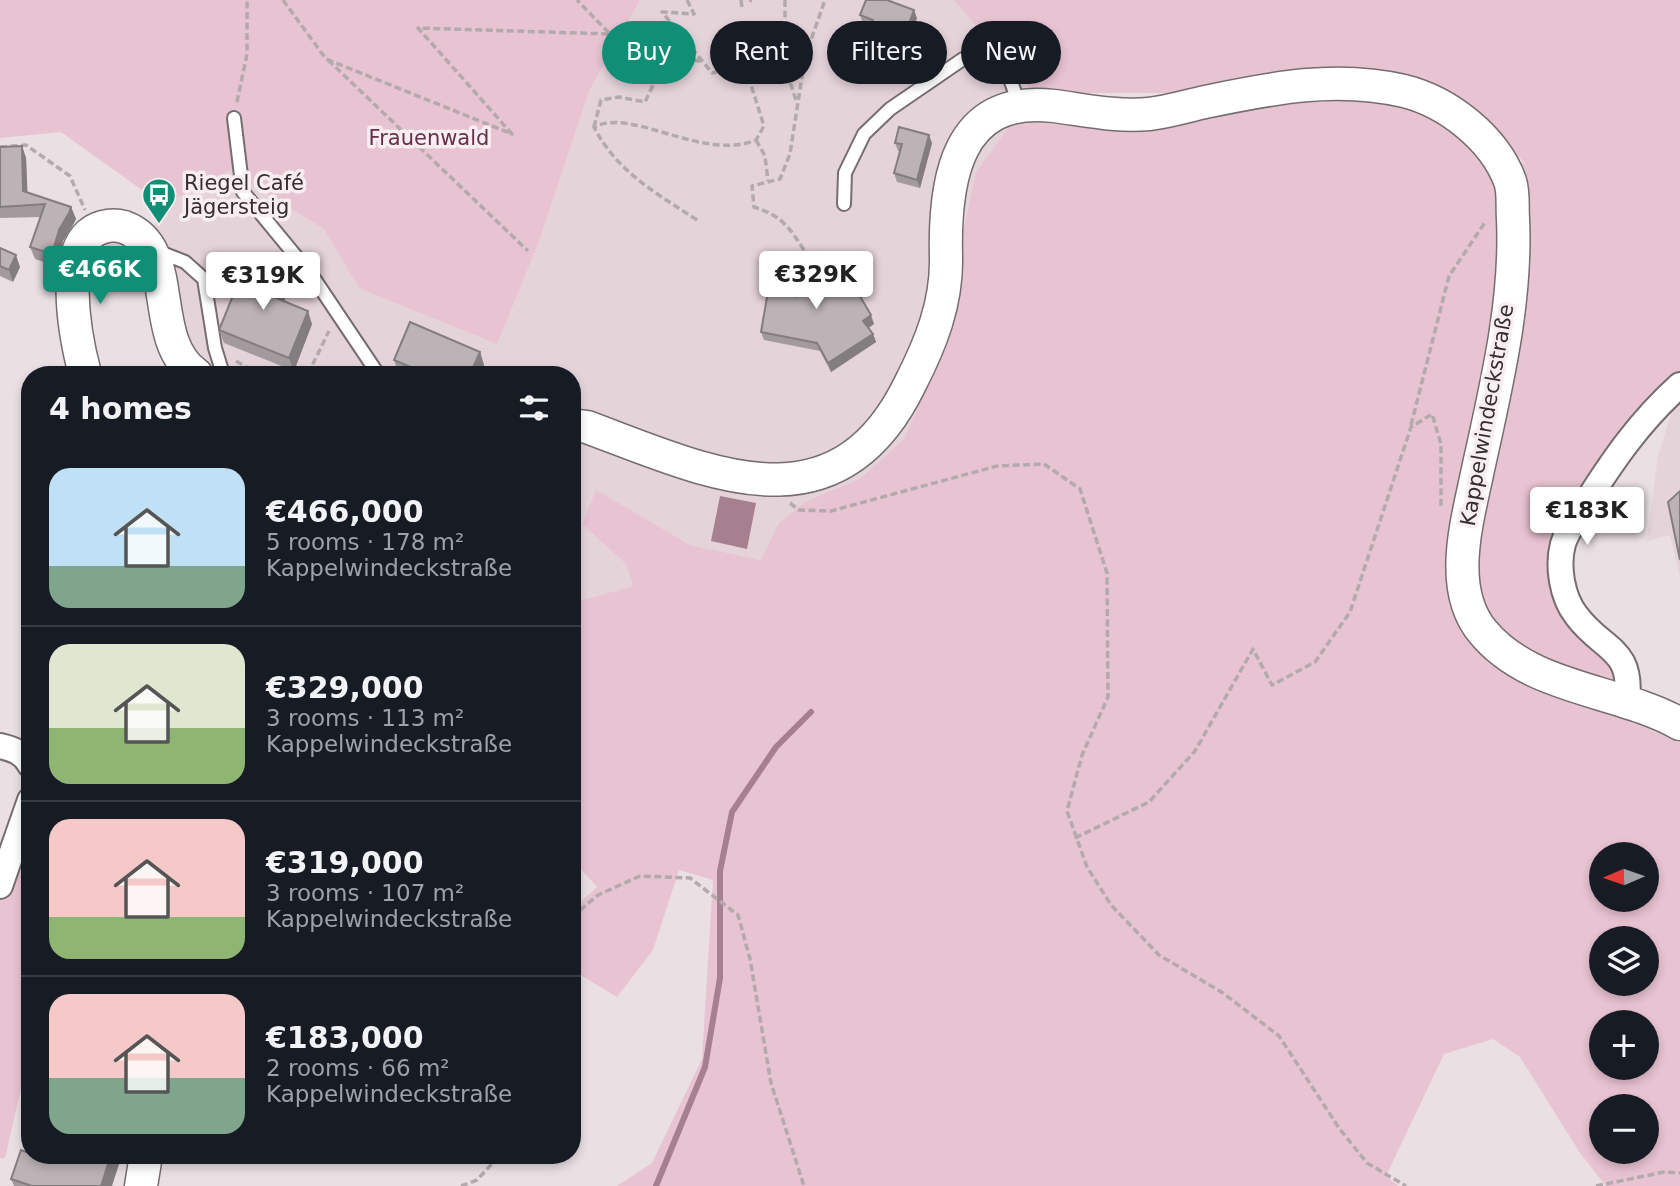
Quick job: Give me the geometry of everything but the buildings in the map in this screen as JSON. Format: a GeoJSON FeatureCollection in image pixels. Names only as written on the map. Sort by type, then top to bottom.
{"type":"FeatureCollection","features":[{"type":"Feature","properties":{"kind":"street","name":"Kappelwindeckstraße"},"geometry":{"type":"LineString","coordinates":[[1019,104],[1113,114],[1150,114],[1286,86],[1327,82],[1374,85],[1411,93],[1456,117],[1483,137],[1511,183],[1514,249],[1501,361],[1466,526],[1462,569],[1468,602],[1481,630],[1514,660],[1556,679],[1627,700],[1680,724]]}},
{"type":"Feature","properties":{"kind":"street"},"geometry":{"type":"LineString","coordinates":[[581,426],[709,471],[765,481],[800,479],[852,457],[883,430],[899,407],[939,318],[946,282],[945,232],[950,185],[960,149],[978,126],[1019,104]]}},
{"type":"Feature","properties":{"kind":"street"},"geometry":{"type":"LineString","coordinates":[[84,366],[72,287],[77,258],[83,241],[93,230],[121,226],[142,237],[150,248],[158,268],[167,332],[175,352],[188,366]]}},
{"type":"Feature","properties":{"kind":"street"},"geometry":{"type":"LineString","coordinates":[[1627,700],[1630,677],[1616,651],[1592,634],[1565,598],[1561,569],[1563,543],[1639,424],[1680,385]]}},
{"type":"Feature","properties":{"kind":"street"},"geometry":{"type":"LineString","coordinates":[[0,746],[21,755]]}},
{"type":"Feature","properties":{"kind":"street"},"geometry":{"type":"LineString","coordinates":[[0,886],[21,826]]}},
{"type":"Feature","properties":{"kind":"street"},"geometry":{"type":"LineString","coordinates":[[141,1186],[145,1164]]}},
{"type":"Feature","properties":{"kind":"lane"},"geometry":{"type":"LineString","coordinates":[[844,204],[845,173],[864,134],[890,109],[963,59],[990,57],[1009,76],[1019,104]]}},
{"type":"Feature","properties":{"kind":"lane"},"geometry":{"type":"LineString","coordinates":[[234,118],[243,192],[340,314],[373,366]]}},
{"type":"Feature","properties":{"kind":"lane"},"geometry":{"type":"LineString","coordinates":[[150,248],[185,262],[204,279],[221,366]]}},
{"type":"Feature","properties":{"kind":"path"},"geometry":{"type":"LineString","coordinates":[[234,118],[247,54],[247,0]]}},
{"type":"Feature","properties":{"kind":"path"},"geometry":{"type":"LineString","coordinates":[[283,0],[326,59],[528,251]]}},
{"type":"Feature","properties":{"kind":"path"},"geometry":{"type":"LineString","coordinates":[[326,59],[512,134],[418,28],[610,34],[577,0]]}},
{"type":"Feature","properties":{"kind":"path"},"geometry":{"type":"LineString","coordinates":[[687,0],[694,14],[662,12],[710,71]]}},
{"type":"Feature","properties":{"kind":"path"},"geometry":{"type":"LineString","coordinates":[[741,0],[742,8]]}},
{"type":"Feature","properties":{"kind":"path"},"geometry":{"type":"LineString","coordinates":[[785,0],[785,67],[797,102]]}},
{"type":"Feature","properties":{"kind":"path"},"geometry":{"type":"LineString","coordinates":[[804,250],[776,214],[754,206],[752,186],[780,179],[790,154],[805,57],[825,0]]}},
{"type":"Feature","properties":{"kind":"path"},"geometry":{"type":"LineString","coordinates":[[697,220],[634,179],[611,157],[594,127],[601,100],[619,97],[645,102],[655,81],[646,58],[702,61]]}},
{"type":"Feature","properties":{"kind":"path"},"geometry":{"type":"LineString","coordinates":[[594,127],[600,123],[626,124],[706,145],[741,147],[756,140],[764,126],[751,84]]}},
{"type":"Feature","properties":{"kind":"path"},"geometry":{"type":"LineString","coordinates":[[756,140],[765,156],[768,182]]}},
{"type":"Feature","properties":{"kind":"path"},"geometry":{"type":"LineString","coordinates":[[0,147],[26,145],[70,176],[93,230]]}},
{"type":"Feature","properties":{"kind":"path"},"geometry":{"type":"LineString","coordinates":[[1075,838],[1149,803],[1195,751],[1253,649],[1272,685],[1315,662],[1350,612],[1411,428],[1450,276],[1488,218]]}},
{"type":"Feature","properties":{"kind":"path"},"geometry":{"type":"LineString","coordinates":[[315,366],[326,335],[340,314]]}},
{"type":"Feature","properties":{"kind":"path"},"geometry":{"type":"LineString","coordinates":[[1411,428],[1432,414],[1441,444],[1441,511]]}},
{"type":"Feature","properties":{"kind":"path"},"geometry":{"type":"LineString","coordinates":[[765,481],[799,510],[831,512],[997,466],[1044,464],[1080,489],[1107,573],[1108,697],[1082,755],[1067,811],[1087,867],[1120,915],[1158,955],[1223,993],[1279,1036],[1339,1128],[1367,1163],[1406,1186]]}},
{"type":"Feature","properties":{"kind":"path"},"geometry":{"type":"LineString","coordinates":[[581,910],[598,895],[640,876],[690,878],[737,915],[750,959],[771,1083],[804,1186]]}},
{"type":"Feature","properties":{"kind":"path"},"geometry":{"type":"LineString","coordinates":[[461,1186],[477,1180],[492,1164]]}},
{"type":"Feature","properties":{"kind":"path"},"geometry":{"type":"LineString","coordinates":[[1596,1186],[1664,1172],[1680,1172]]}},
{"type":"Feature","properties":{"kind":"shaded area"},"geometry":{"type":"Polygon","coordinates":[[[640,0],[954,0],[972,21],[961,21],[961,84],[1025,84],[1033,93],[976,172],[932,374],[904,439],[861,478],[805,502],[778,524],[761,560],[690,545],[596,491],[582,524],[626,564],[633,586],[581,600],[581,366],[175,366],[145,245],[163,205],[230,171],[324,229],[359,288],[497,343],[538,244],[589,91],[602,68],[602,84],[696,84],[696,21],[628,21],[640,0]]]}},
{"type":"Feature","properties":{"kind":"shaded area"},"geometry":{"type":"Polygon","coordinates":[[[1680,394],[1680,578],[1670,535],[1647,541],[1658,456],[1676,397],[1680,394]]]}},
{"type":"Feature","properties":{"kind":"shaded area"},"geometry":{"type":"Polygon","coordinates":[[[720,496],[756,503],[747,549],[711,541],[720,496]]]}},
{"type":"Feature","properties":{"kind":"green space","name":"Frauenwald"},"geometry":{"type":"Polygon","coordinates":[[[0,0],[640,0],[628,21],[602,21],[602,68],[589,91],[538,244],[497,344],[359,288],[324,229],[230,171],[163,205],[61,132],[0,138],[0,0]]]}},
{"type":"Feature","properties":{"kind":"green space"},"geometry":{"type":"Polygon","coordinates":[[[954,0],[1680,0],[1680,378],[1554,571],[1590,622],[1610,658],[1623,697],[1624,718],[1680,743],[1680,1186],[1606,1186],[1580,1153],[1520,1057],[1493,1039],[1444,1054],[1386,1176],[1398,1186],[617,1186],[652,1163],[702,1059],[713,880],[679,870],[653,950],[617,997],[581,975],[581,901],[597,887],[581,869],[581,600],[633,586],[626,564],[582,524],[596,490],[690,545],[761,560],[778,524],[805,502],[861,478],[904,439],[932,374],[976,172],[1013,121],[1105,126],[1302,92],[1368,97],[1432,114],[1525,164],[1483,116],[1387,77],[1186,93],[1033,93],[1025,84],[1061,84],[1061,21],[972,21],[954,0]]]}},
{"type":"Feature","properties":{"kind":"green space"},"geometry":{"type":"Polygon","coordinates":[[[21,816],[21,1088],[5,1158],[0,1158],[0,893],[21,816]]]}},
{"type":"Feature","properties":{"kind":"waterway"},"geometry":{"type":"LineString","coordinates":[[656,1186],[705,1067],[720,978],[720,871],[732,812],[776,747],[811,712]]}},
{"type":"Feature","properties":{"kind":"place","name":"Riegel Café Jägersteig"},"geometry":{"type":"Point","coordinates":[159,225]}}]}
